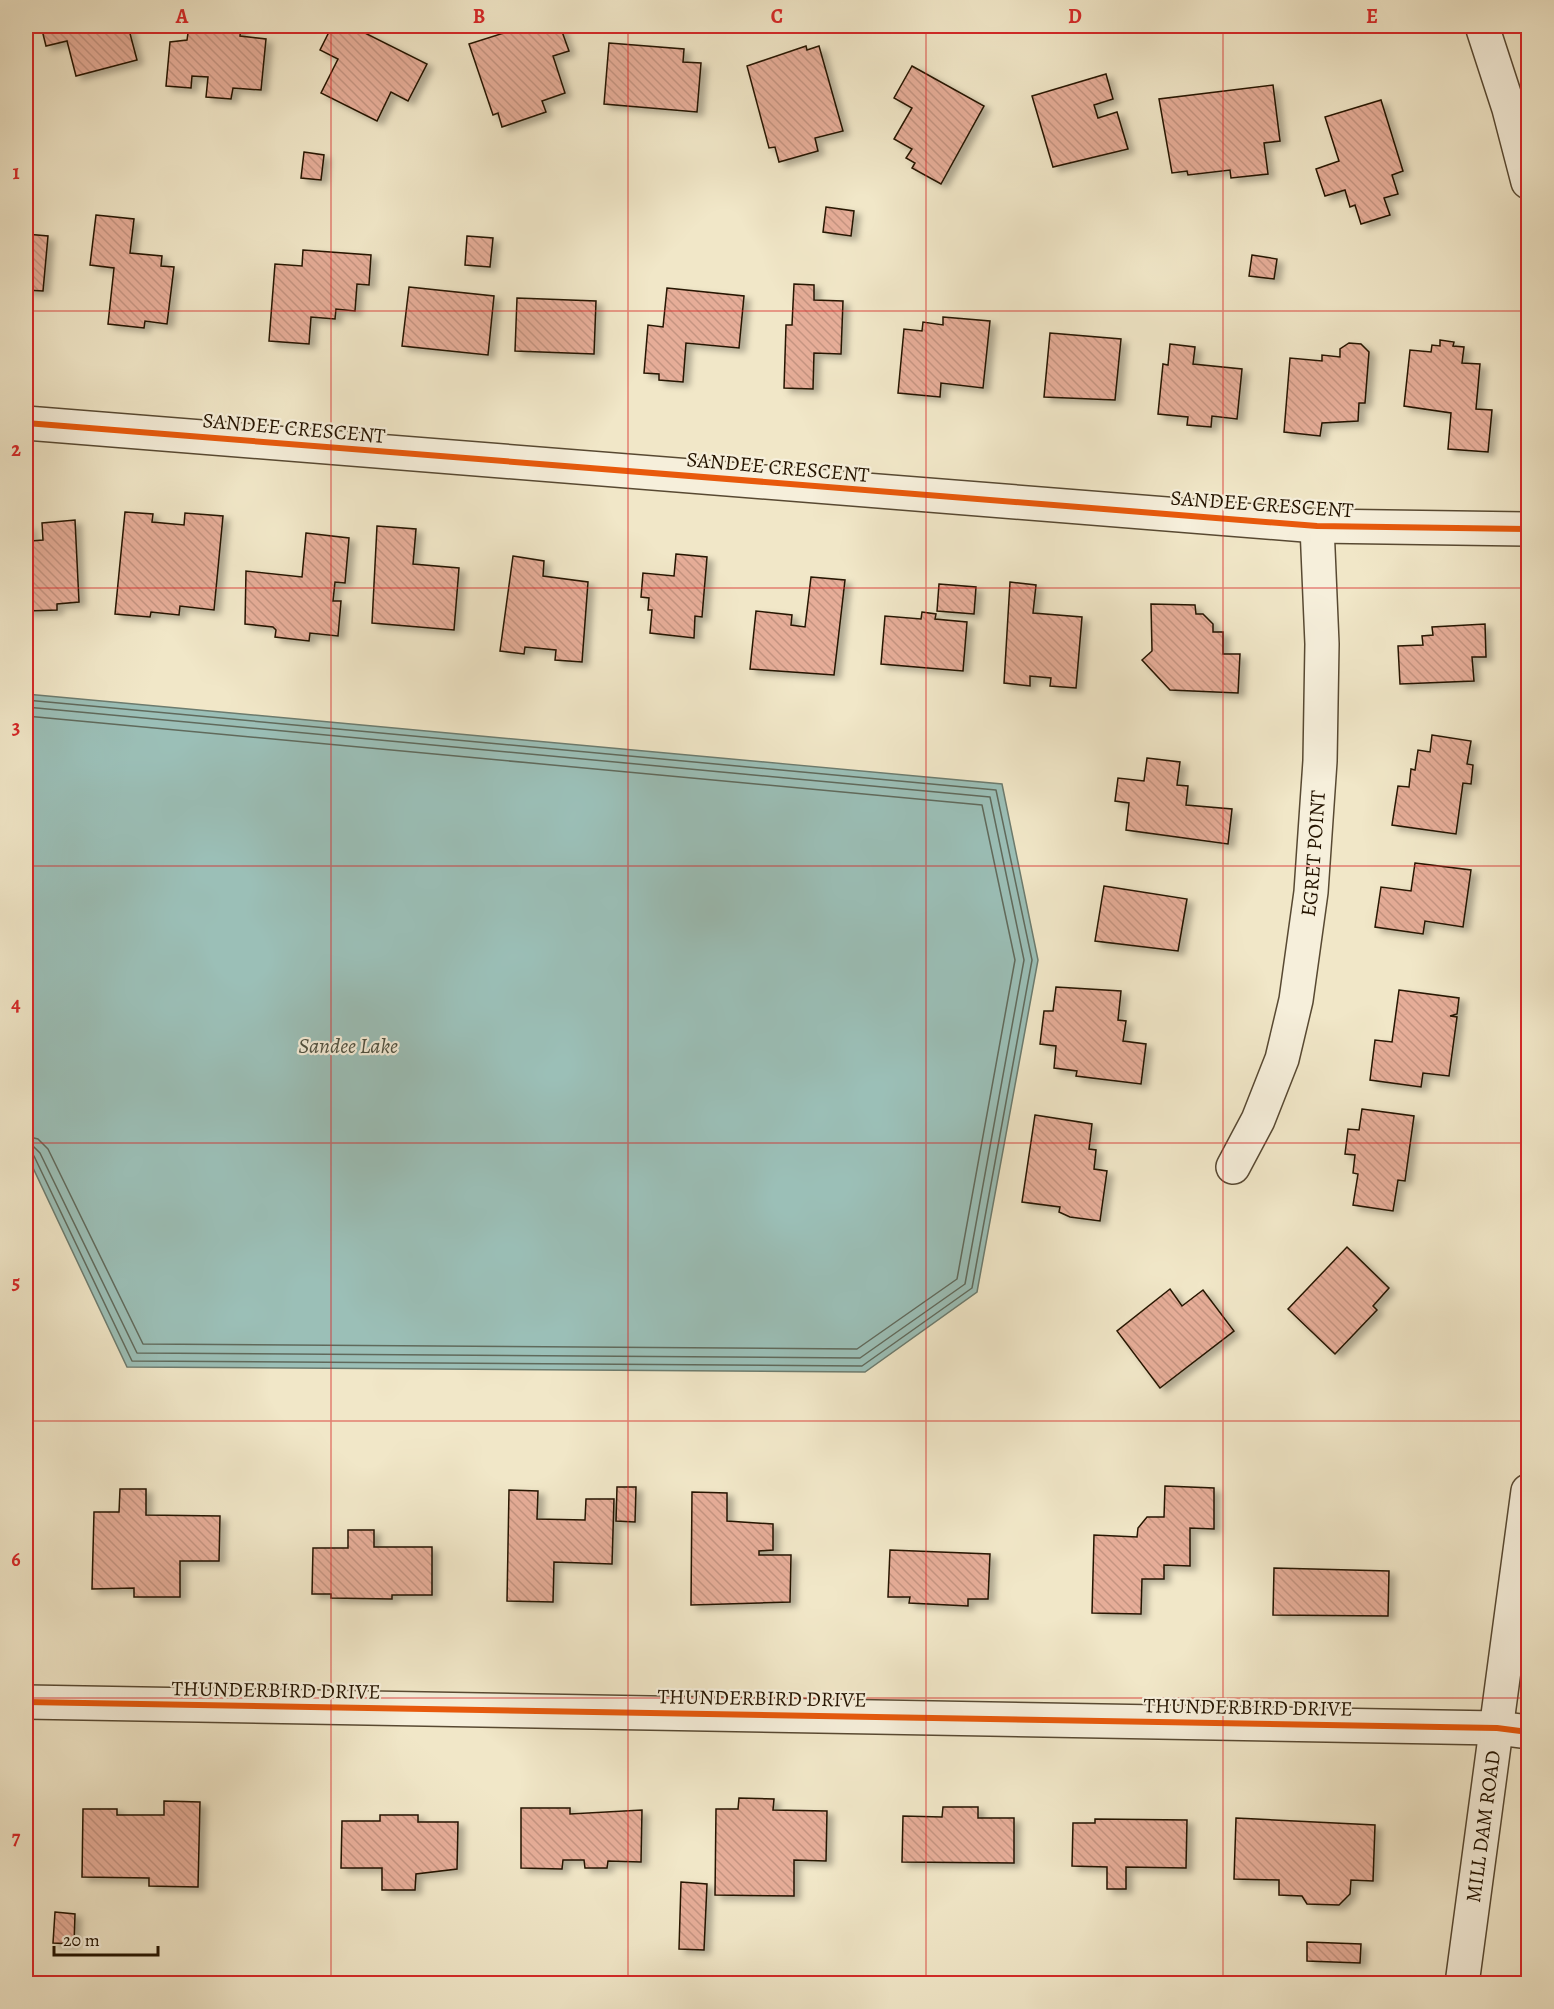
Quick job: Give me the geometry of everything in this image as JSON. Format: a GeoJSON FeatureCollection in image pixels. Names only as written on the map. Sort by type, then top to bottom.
{"type":"FeatureCollection","features":[{"type":"Feature","properties":{"kind":"street"},"geometry":{"type":"LineString","coordinates":[[1482,26],[1509,110],[1528,182]]}},
{"type":"Feature","properties":{"kind":"street","name":"SANDEE CRESCENT"},"geometry":{"type":"LineString","coordinates":[[26,423],[1317,526],[1528,529]]}},
{"type":"Feature","properties":{"kind":"street","name":"EGRET POINT"},"geometry":{"type":"LineString","coordinates":[[1233,1167],[1258,1120],[1282,1059],[1296,1000],[1311,892],[1320,761],[1322,644],[1317,526]]}},
{"type":"Feature","properties":{"kind":"street","name":"MILL DAM ROAD"},"geometry":{"type":"LineString","coordinates":[[1462,1983],[1513,1730],[1528,1491]]}},
{"type":"Feature","properties":{"kind":"street","name":"THUNDERBIRD DRIVE"},"geometry":{"type":"LineString","coordinates":[[26,1702],[1513,1730]]}},
{"type":"Feature","properties":{"kind":"water","name":"Sandee Lake"},"geometry":{"type":"Polygon","coordinates":[[[26,694],[1002,784],[1038,960],[977,1292],[865,1372],[127,1367],[26,1153],[26,694]]]}},
{"type":"Feature","properties":{"kind":"building"},"geometry":{"type":"Polygon","coordinates":[[[41,26],[128,26],[137,60],[76,76],[67,41],[46,46],[41,26]]]}},
{"type":"Feature","properties":{"kind":"building"},"geometry":{"type":"Polygon","coordinates":[[[189,26],[241,26],[240,36],[266,39],[261,90],[233,88],[231,99],[206,97],[208,77],[192,76],[191,88],[166,86],[170,42],[187,40],[189,26]]]}},
{"type":"Feature","properties":{"kind":"building"},"geometry":{"type":"Polygon","coordinates":[[[332,26],[351,26],[427,64],[408,101],[391,92],[377,121],[321,93],[338,59],[320,50],[332,26]]]}},
{"type":"Feature","properties":{"kind":"building"},"geometry":{"type":"Polygon","coordinates":[[[526,26],[560,26],[569,51],[553,56],[565,93],[542,101],[546,112],[502,127],[498,113],[493,115],[469,44],[526,26]]]}},
{"type":"Feature","properties":{"kind":"building"},"geometry":{"type":"Polygon","coordinates":[[[609,43],[684,49],[683,62],[701,63],[697,112],[604,104],[609,43]]]}},
{"type":"Feature","properties":{"kind":"building"},"geometry":{"type":"Polygon","coordinates":[[[806,46],[807,50],[819,46],[843,131],[815,138],[818,151],[779,162],[775,147],[769,148],[747,66],[806,46]]]}},
{"type":"Feature","properties":{"kind":"building"},"geometry":{"type":"Polygon","coordinates":[[[912,66],[984,106],[941,184],[912,168],[915,163],[906,158],[912,149],[894,139],[912,108],[894,98],[912,66]]]}},
{"type":"Feature","properties":{"kind":"building"},"geometry":{"type":"Polygon","coordinates":[[[1106,74],[1113,99],[1094,105],[1098,118],[1117,112],[1128,149],[1053,167],[1032,96],[1106,74]]]}},
{"type":"Feature","properties":{"kind":"building"},"geometry":{"type":"Polygon","coordinates":[[[1273,85],[1280,141],[1264,143],[1268,174],[1231,178],[1230,170],[1188,175],[1187,171],[1172,173],[1159,99],[1273,85]]]}},
{"type":"Feature","properties":{"kind":"building"},"geometry":{"type":"Polygon","coordinates":[[[1381,100],[1403,171],[1392,175],[1398,194],[1384,198],[1390,215],[1361,224],[1355,205],[1350,207],[1345,190],[1325,196],[1316,169],[1339,161],[1325,117],[1381,100]]]}},
{"type":"Feature","properties":{"kind":"building"},"geometry":{"type":"Polygon","coordinates":[[[304,152],[324,155],[321,180],[301,178],[304,152]]]}},
{"type":"Feature","properties":{"kind":"building"},"geometry":{"type":"Polygon","coordinates":[[[826,207],[854,211],[851,236],[823,232],[826,207]]]}},
{"type":"Feature","properties":{"kind":"building"},"geometry":{"type":"Polygon","coordinates":[[[96,215],[134,219],[130,253],[162,256],[161,266],[174,267],[167,324],[145,321],[144,328],[108,324],[114,268],[90,265],[96,215]]]}},
{"type":"Feature","properties":{"kind":"building"},"geometry":{"type":"Polygon","coordinates":[[[26,234],[48,236],[43,291],[26,290],[26,234]]]}},
{"type":"Feature","properties":{"kind":"building"},"geometry":{"type":"Polygon","coordinates":[[[467,236],[493,238],[490,267],[465,265],[467,236]]]}},
{"type":"Feature","properties":{"kind":"building"},"geometry":{"type":"Polygon","coordinates":[[[303,250],[371,255],[369,285],[357,284],[355,311],[336,309],[335,319],[311,317],[309,344],[269,341],[275,264],[302,266],[303,250]]]}},
{"type":"Feature","properties":{"kind":"building"},"geometry":{"type":"Polygon","coordinates":[[[1252,255],[1277,259],[1274,279],[1249,276],[1252,255]]]}},
{"type":"Feature","properties":{"kind":"building"},"geometry":{"type":"Polygon","coordinates":[[[794,284],[814,285],[814,300],[843,301],[841,354],[814,353],[813,389],[784,388],[786,325],[792,325],[794,284]]]}},
{"type":"Feature","properties":{"kind":"building"},"geometry":{"type":"Polygon","coordinates":[[[409,287],[494,296],[488,355],[402,346],[409,287]]]}},
{"type":"Feature","properties":{"kind":"building"},"geometry":{"type":"Polygon","coordinates":[[[667,288],[744,296],[739,348],[686,343],[683,382],[659,380],[659,374],[644,373],[648,325],[663,327],[667,288]]]}},
{"type":"Feature","properties":{"kind":"building"},"geometry":{"type":"Polygon","coordinates":[[[517,298],[596,301],[594,354],[515,351],[517,298]]]}},
{"type":"Feature","properties":{"kind":"building"},"geometry":{"type":"Polygon","coordinates":[[[943,317],[990,321],[983,388],[941,383],[940,397],[898,393],[904,329],[922,331],[923,322],[943,325],[943,317]]]}},
{"type":"Feature","properties":{"kind":"building"},"geometry":{"type":"Polygon","coordinates":[[[1050,333],[1121,339],[1115,400],[1044,397],[1050,333]]]}},
{"type":"Feature","properties":{"kind":"building"},"geometry":{"type":"Polygon","coordinates":[[[1440,340],[1454,342],[1453,346],[1464,347],[1462,363],[1480,364],[1476,409],[1492,410],[1488,452],[1448,449],[1451,413],[1404,406],[1410,350],[1431,352],[1432,345],[1440,346],[1440,340]]]}},
{"type":"Feature","properties":{"kind":"building"},"geometry":{"type":"Polygon","coordinates":[[[1349,343],[1361,344],[1369,352],[1365,403],[1359,403],[1358,421],[1322,423],[1320,436],[1284,432],[1290,358],[1322,361],[1322,355],[1340,357],[1340,349],[1349,343]]]}},
{"type":"Feature","properties":{"kind":"building"},"geometry":{"type":"Polygon","coordinates":[[[1170,344],[1195,347],[1193,364],[1242,369],[1237,419],[1212,416],[1211,427],[1187,425],[1188,417],[1158,414],[1163,364],[1168,365],[1170,344]]]}},
{"type":"Feature","properties":{"kind":"building"},"geometry":{"type":"Polygon","coordinates":[[[125,512],[153,514],[152,522],[184,525],[185,513],[223,516],[214,610],[180,606],[179,615],[151,612],[150,617],[115,614],[125,512]]]}},
{"type":"Feature","properties":{"kind":"building"},"geometry":{"type":"Polygon","coordinates":[[[75,520],[79,602],[57,604],[57,610],[26,611],[26,527],[30,526],[31,541],[43,540],[42,523],[75,520]]]}},
{"type":"Feature","properties":{"kind":"building"},"geometry":{"type":"Polygon","coordinates":[[[377,526],[416,529],[413,564],[459,568],[454,630],[372,623],[377,526]]]}},
{"type":"Feature","properties":{"kind":"building"},"geometry":{"type":"Polygon","coordinates":[[[306,533],[349,538],[345,583],[335,582],[333,601],[341,601],[338,636],[310,633],[309,641],[275,637],[276,630],[273,627],[245,624],[246,571],[302,577],[306,533]]]}},
{"type":"Feature","properties":{"kind":"building"},"geometry":{"type":"Polygon","coordinates":[[[676,554],[707,557],[702,617],[695,616],[694,638],[650,633],[652,610],[648,610],[649,598],[641,597],[643,573],[674,576],[676,554]]]}},
{"type":"Feature","properties":{"kind":"building"},"geometry":{"type":"Polygon","coordinates":[[[513,556],[544,561],[543,576],[588,582],[582,662],[555,660],[556,650],[525,647],[524,654],[500,651],[513,556]]]}},
{"type":"Feature","properties":{"kind":"building"},"geometry":{"type":"Polygon","coordinates":[[[811,577],[845,580],[834,675],[750,669],[756,611],[792,615],[791,625],[805,627],[811,577]]]}},
{"type":"Feature","properties":{"kind":"building"},"geometry":{"type":"Polygon","coordinates":[[[1010,582],[1036,585],[1033,613],[1082,617],[1076,688],[1050,686],[1051,678],[1030,676],[1030,686],[1004,683],[1010,582]]]}},
{"type":"Feature","properties":{"kind":"building"},"geometry":{"type":"Polygon","coordinates":[[[939,584],[976,587],[974,614],[937,611],[939,584]]]}},
{"type":"Feature","properties":{"kind":"building"},"geometry":{"type":"Polygon","coordinates":[[[1151,604],[1195,605],[1196,614],[1203,614],[1213,624],[1213,632],[1223,632],[1223,654],[1240,654],[1238,693],[1170,690],[1142,660],[1152,651],[1151,604]]]}},
{"type":"Feature","properties":{"kind":"building"},"geometry":{"type":"Polygon","coordinates":[[[922,612],[936,614],[935,619],[967,622],[963,671],[881,664],[885,616],[921,619],[922,612]]]}},
{"type":"Feature","properties":{"kind":"building"},"geometry":{"type":"Polygon","coordinates":[[[1485,624],[1486,657],[1472,657],[1474,681],[1400,684],[1398,646],[1423,645],[1422,636],[1433,635],[1432,627],[1485,624]]]}},
{"type":"Feature","properties":{"kind":"building"},"geometry":{"type":"Polygon","coordinates":[[[1432,735],[1471,741],[1467,764],[1473,765],[1471,784],[1463,783],[1456,834],[1392,825],[1398,786],[1409,787],[1411,769],[1415,770],[1418,750],[1430,752],[1432,735]]]}},
{"type":"Feature","properties":{"kind":"building"},"geometry":{"type":"Polygon","coordinates":[[[1147,758],[1180,762],[1177,785],[1188,786],[1186,805],[1232,809],[1228,844],[1126,830],[1129,803],[1115,801],[1118,778],[1144,781],[1147,758]]]}},
{"type":"Feature","properties":{"kind":"building"},"geometry":{"type":"Polygon","coordinates":[[[1415,863],[1471,870],[1463,927],[1425,921],[1423,934],[1375,927],[1381,887],[1411,891],[1415,863]]]}},
{"type":"Feature","properties":{"kind":"building"},"geometry":{"type":"Polygon","coordinates":[[[1104,886],[1187,899],[1178,951],[1095,941],[1104,886]]]}},
{"type":"Feature","properties":{"kind":"building"},"geometry":{"type":"Polygon","coordinates":[[[1056,987],[1121,991],[1118,1020],[1126,1021],[1123,1041],[1146,1044],[1141,1084],[1076,1076],[1077,1071],[1054,1068],[1056,1046],[1040,1044],[1044,1011],[1053,1011],[1056,987]]]}},
{"type":"Feature","properties":{"kind":"building"},"geometry":{"type":"Polygon","coordinates":[[[1399,990],[1459,998],[1457,1014],[1450,1016],[1457,1017],[1449,1076],[1423,1073],[1421,1087],[1370,1080],[1375,1040],[1392,1042],[1399,990]]]}},
{"type":"Feature","properties":{"kind":"building"},"geometry":{"type":"Polygon","coordinates":[[[1362,1109],[1414,1116],[1405,1181],[1398,1180],[1393,1211],[1353,1205],[1358,1174],[1353,1173],[1355,1155],[1345,1154],[1348,1129],[1359,1130],[1362,1109]]]}},
{"type":"Feature","properties":{"kind":"building"},"geometry":{"type":"Polygon","coordinates":[[[1035,1115],[1092,1124],[1089,1149],[1096,1150],[1094,1169],[1107,1171],[1100,1221],[1070,1217],[1059,1212],[1060,1207],[1022,1202],[1035,1115]]]}},
{"type":"Feature","properties":{"kind":"building"},"geometry":{"type":"Polygon","coordinates":[[[1347,1247],[1389,1288],[1373,1306],[1377,1310],[1335,1354],[1288,1309],[1347,1247]]]}},
{"type":"Feature","properties":{"kind":"building"},"geometry":{"type":"Polygon","coordinates":[[[1170,1289],[1182,1306],[1203,1290],[1234,1331],[1160,1388],[1117,1331],[1170,1289]]]}},
{"type":"Feature","properties":{"kind":"building"},"geometry":{"type":"Polygon","coordinates":[[[1165,1486],[1214,1488],[1214,1529],[1190,1528],[1190,1566],[1164,1565],[1164,1579],[1142,1579],[1141,1614],[1092,1613],[1094,1535],[1137,1537],[1138,1528],[1147,1517],[1164,1517],[1165,1486]]]}},
{"type":"Feature","properties":{"kind":"building"},"geometry":{"type":"Polygon","coordinates":[[[617,1487],[636,1487],[635,1522],[616,1521],[617,1487]]]}},
{"type":"Feature","properties":{"kind":"building"},"geometry":{"type":"Polygon","coordinates":[[[120,1489],[146,1489],[146,1515],[220,1516],[219,1561],[180,1561],[180,1597],[134,1597],[134,1588],[92,1589],[94,1512],[119,1512],[120,1489]]]}},
{"type":"Feature","properties":{"kind":"building"},"geometry":{"type":"Polygon","coordinates":[[[509,1490],[538,1491],[537,1519],[585,1520],[586,1499],[614,1499],[612,1564],[554,1562],[553,1602],[507,1601],[509,1490]]]}},
{"type":"Feature","properties":{"kind":"building"},"geometry":{"type":"Polygon","coordinates":[[[692,1492],[727,1493],[727,1521],[773,1524],[773,1550],[759,1551],[759,1555],[791,1555],[790,1602],[691,1605],[692,1492]]]}},
{"type":"Feature","properties":{"kind":"building"},"geometry":{"type":"Polygon","coordinates":[[[348,1530],[374,1530],[374,1547],[432,1547],[432,1595],[392,1595],[392,1599],[331,1598],[331,1594],[312,1594],[313,1548],[348,1548],[348,1530]]]}},
{"type":"Feature","properties":{"kind":"building"},"geometry":{"type":"Polygon","coordinates":[[[890,1550],[990,1554],[988,1599],[968,1599],[968,1606],[909,1603],[910,1597],[888,1597],[890,1550]]]}},
{"type":"Feature","properties":{"kind":"building"},"geometry":{"type":"Polygon","coordinates":[[[1274,1568],[1389,1571],[1388,1616],[1273,1615],[1274,1568]]]}},
{"type":"Feature","properties":{"kind":"building"},"geometry":{"type":"Polygon","coordinates":[[[739,1798],[774,1799],[773,1810],[827,1811],[826,1861],[794,1860],[794,1896],[715,1895],[716,1809],[738,1809],[739,1798]]]}},
{"type":"Feature","properties":{"kind":"building"},"geometry":{"type":"Polygon","coordinates":[[[164,1801],[200,1802],[198,1887],[149,1886],[149,1878],[82,1877],[83,1809],[117,1809],[117,1815],[164,1815],[164,1801]]]}},
{"type":"Feature","properties":{"kind":"building"},"geometry":{"type":"Polygon","coordinates":[[[943,1807],[978,1807],[978,1818],[1014,1818],[1014,1863],[902,1862],[903,1816],[942,1817],[943,1807]]]}},
{"type":"Feature","properties":{"kind":"building"},"geometry":{"type":"Polygon","coordinates":[[[521,1808],[570,1808],[570,1814],[642,1810],[641,1862],[608,1861],[607,1868],[585,1868],[584,1860],[563,1860],[562,1869],[521,1868],[521,1808]]]}},
{"type":"Feature","properties":{"kind":"building"},"geometry":{"type":"Polygon","coordinates":[[[380,1815],[418,1815],[418,1822],[458,1822],[457,1869],[416,1874],[415,1890],[382,1890],[382,1868],[341,1868],[342,1821],[380,1821],[380,1815]]]}},
{"type":"Feature","properties":{"kind":"building"},"geometry":{"type":"Polygon","coordinates":[[[1236,1818],[1375,1825],[1373,1881],[1351,1880],[1350,1894],[1339,1905],[1307,1904],[1302,1896],[1279,1895],[1279,1880],[1234,1879],[1236,1818]]]}},
{"type":"Feature","properties":{"kind":"building"},"geometry":{"type":"Polygon","coordinates":[[[1095,1819],[1187,1820],[1186,1868],[1126,1867],[1126,1889],[1107,1889],[1107,1867],[1072,1866],[1073,1823],[1095,1823],[1095,1819]]]}},
{"type":"Feature","properties":{"kind":"building"},"geometry":{"type":"Polygon","coordinates":[[[681,1882],[707,1884],[704,1950],[679,1949],[681,1882]]]}},
{"type":"Feature","properties":{"kind":"building"},"geometry":{"type":"Polygon","coordinates":[[[55,1912],[75,1914],[74,1944],[53,1943],[55,1912]]]}},
{"type":"Feature","properties":{"kind":"building"},"geometry":{"type":"Polygon","coordinates":[[[1307,1942],[1361,1944],[1360,1963],[1307,1961],[1307,1942]]]}},
{"type":"Feature","properties":{"kind":"cycle path"},"geometry":{"type":"LineString","coordinates":[[26,423],[1317,526],[1528,529]]}},
{"type":"Feature","properties":{"kind":"cycle path"},"geometry":{"type":"LineString","coordinates":[[26,1702],[1497,1728],[1528,1732]]}}]}
